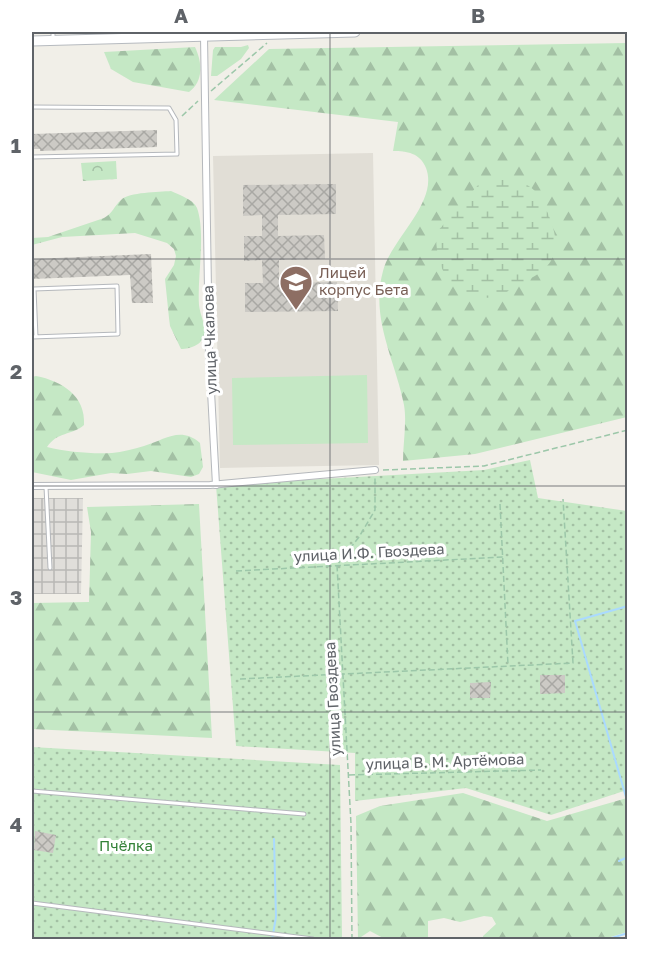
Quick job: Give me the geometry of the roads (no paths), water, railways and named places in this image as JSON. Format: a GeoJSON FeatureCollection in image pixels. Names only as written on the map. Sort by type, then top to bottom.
{"type":"FeatureCollection","features":[{"type":"Feature","properties":{"kind":"street"},"geometry":{"type":"LineString","coordinates":[[32,41],[53,36],[204,36],[355,32]]}},
{"type":"Feature","properties":{"kind":"street","name":"улица Чкалова"},"geometry":{"type":"LineString","coordinates":[[204,36],[209,354],[216,484]]}},
{"type":"Feature","properties":{"kind":"street"},"geometry":{"type":"LineString","coordinates":[[32,486],[216,484],[375,470]]}},
{"type":"Feature","properties":{"kind":"lane"},"geometry":{"type":"LineString","coordinates":[[32,107],[169,108],[176,120],[177,154],[32,157]]}},
{"type":"Feature","properties":{"kind":"lane"},"geometry":{"type":"LineString","coordinates":[[117,286],[118,334],[34,337],[34,289],[117,286]]}},
{"type":"Feature","properties":{"kind":"lane"},"geometry":{"type":"LineString","coordinates":[[46,486],[50,568]]}},
{"type":"Feature","properties":{"kind":"lane"},"geometry":{"type":"LineString","coordinates":[[32,791],[304,814]]}},
{"type":"Feature","properties":{"kind":"lane"},"geometry":{"type":"LineString","coordinates":[[32,903],[313,939]]}},
{"type":"Feature","properties":{"kind":"waterway"},"geometry":{"type":"LineString","coordinates":[[628,606],[575,621],[628,804]]}},
{"type":"Feature","properties":{"kind":"waterway"},"geometry":{"type":"LineString","coordinates":[[272,940],[276,917],[274,839]]}},
{"type":"Feature","properties":{"kind":"waterway"},"geometry":{"type":"LineString","coordinates":[[619,861],[628,857]]}},
{"type":"Feature","properties":{"kind":"waterway"},"geometry":{"type":"LineString","coordinates":[[605,940],[628,933]]}},
{"type":"Feature","properties":{"kind":"place","name":"Лицей корпус Бета"},"geometry":{"type":"Point","coordinates":[296,311]}},
{"type":"Feature","properties":{"kind":"park label","name":"Пчёлка"},"geometry":{"type":"Point","coordinates":[126,846]}}]}
